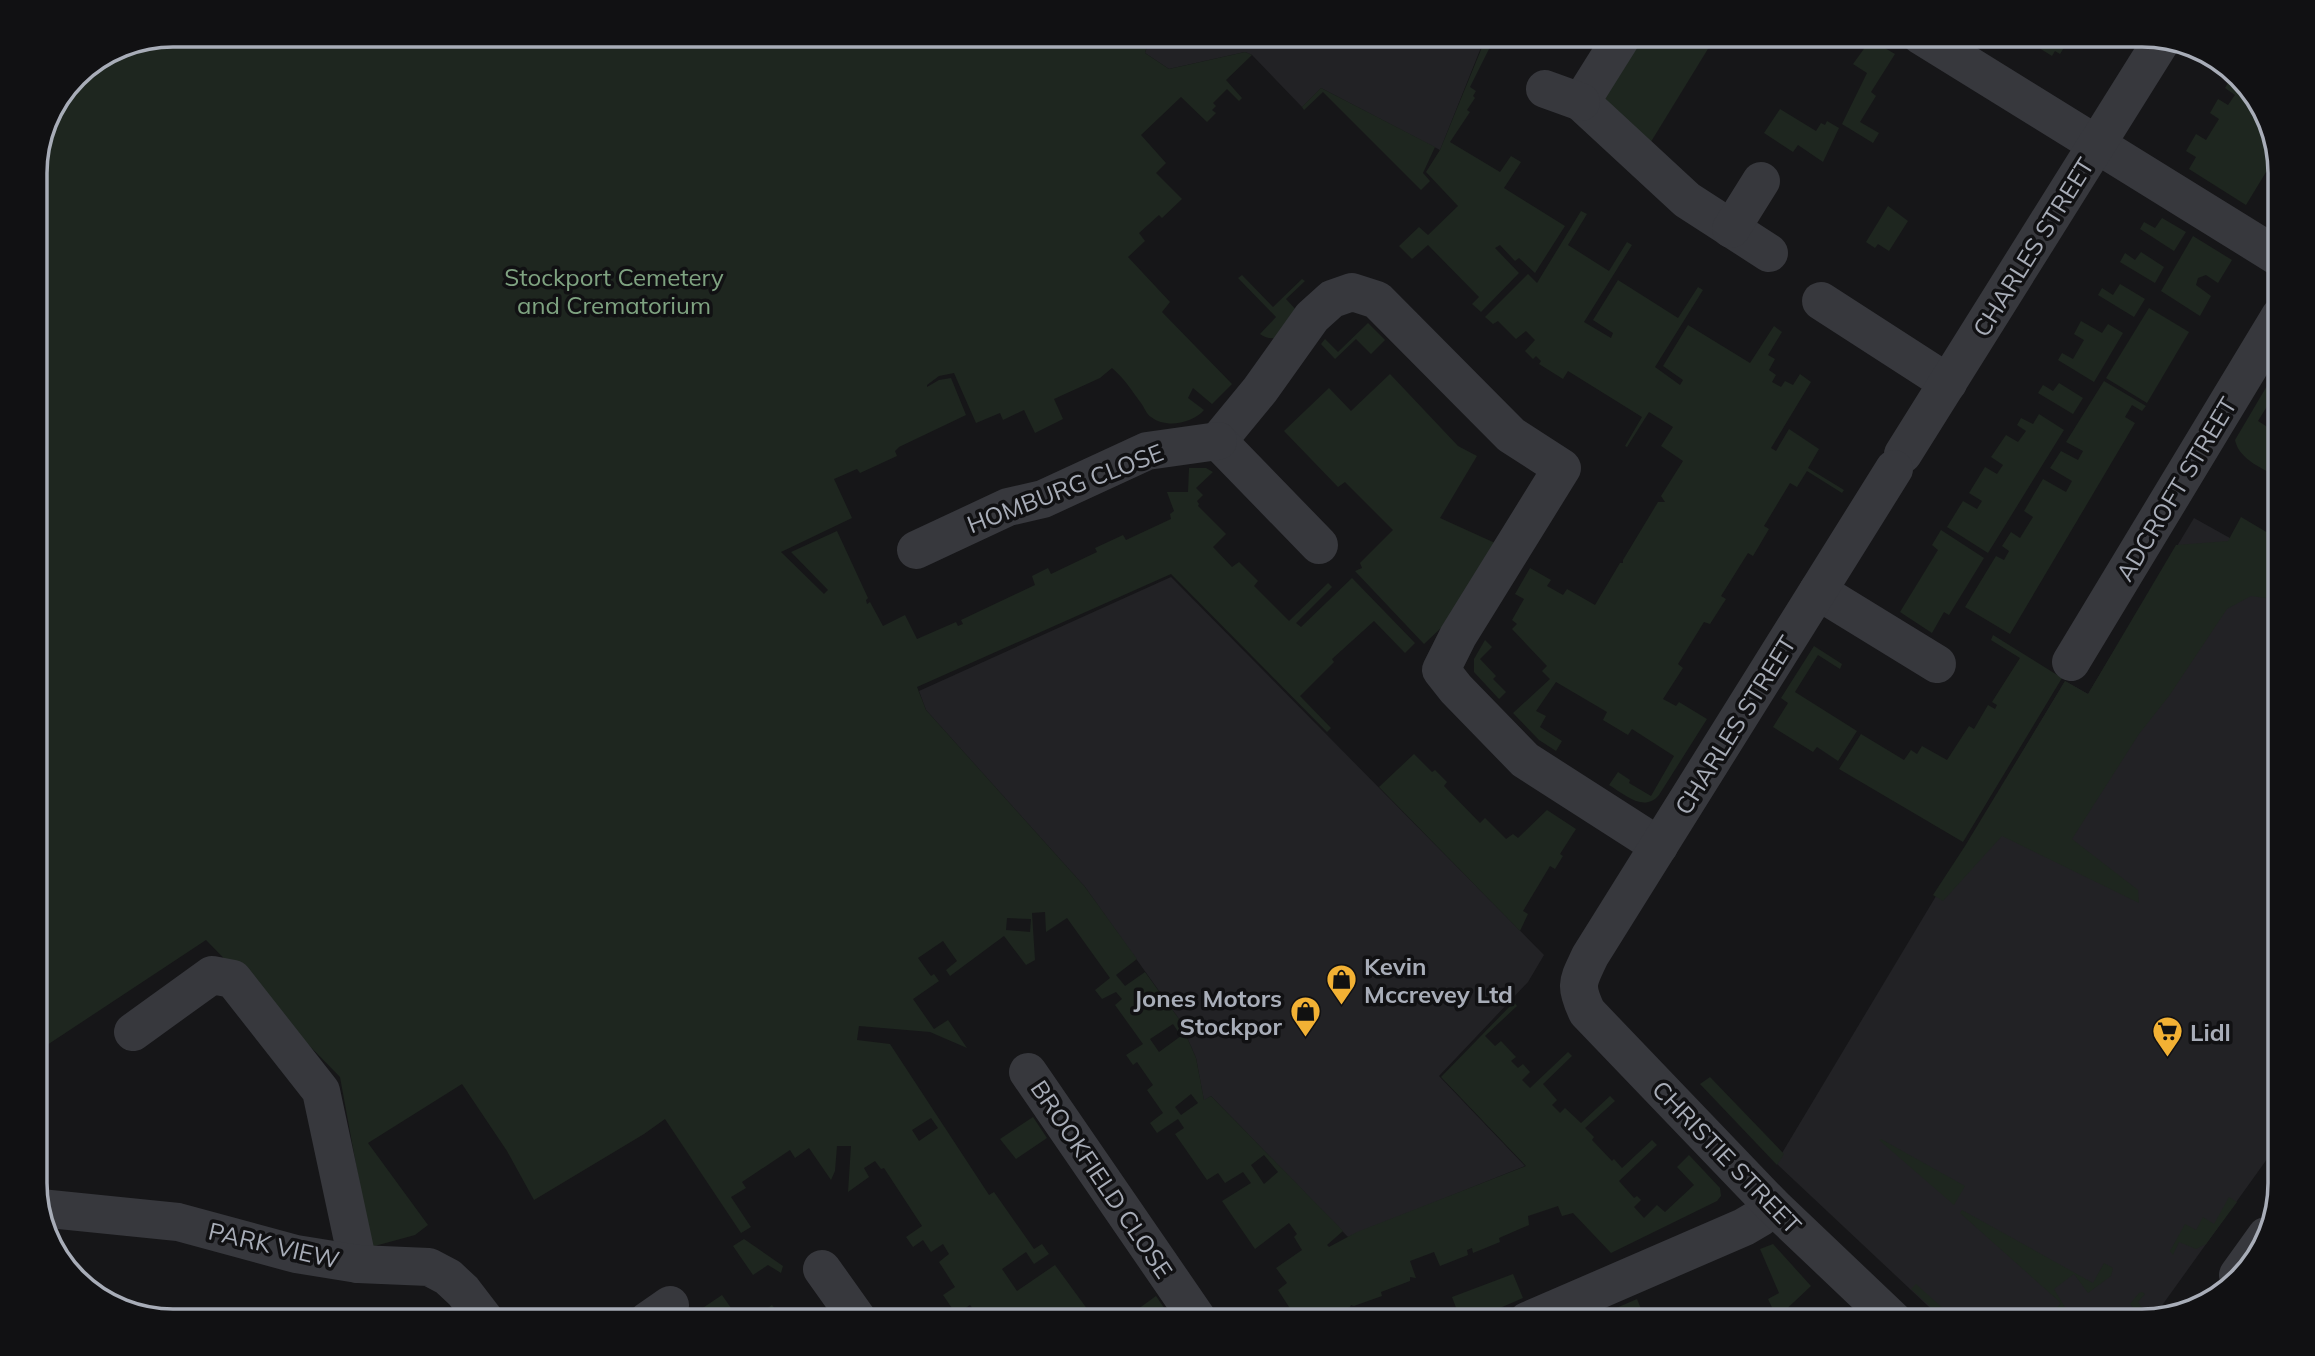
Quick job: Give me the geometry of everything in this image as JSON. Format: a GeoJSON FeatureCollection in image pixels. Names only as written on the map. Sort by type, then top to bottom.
{"type":"FeatureCollection","features":[{"type":"Feature","properties":{"kind":"street"},"geometry":{"type":"LineString","coordinates":[[1581,102],[1615,47]]}},
{"type":"Feature","properties":{"kind":"street"},"geometry":{"type":"LineString","coordinates":[[1939,47],[2267,250]]}},
{"type":"Feature","properties":{"kind":"street","name":"CHARLES STREET"},"geometry":{"type":"LineString","coordinates":[[1578,982],[1590,956],[2157,48]]}},
{"type":"Feature","properties":{"kind":"street"},"geometry":{"type":"LineString","coordinates":[[1545,89],[1581,102],[1672,167],[1687,200],[1769,253]]}},
{"type":"Feature","properties":{"kind":"street"},"geometry":{"type":"LineString","coordinates":[[1731,229],[1762,181]]}},
{"type":"Feature","properties":{"kind":"street"},"geometry":{"type":"LineString","coordinates":[[1319,545],[1218,440],[1260,390],[1312,317],[1332,299],[1352,292],[1377,300],[1511,435],[1562,468],[1458,636],[1441,670],[1525,760],[1659,846]]}},
{"type":"Feature","properties":{"kind":"street"},"geometry":{"type":"LineString","coordinates":[[1821,301],[1948,383]]}},
{"type":"Feature","properties":{"kind":"street","name":"ADCROFT STREET"},"geometry":{"type":"LineString","coordinates":[[2071,662],[2267,337]]}},
{"type":"Feature","properties":{"kind":"street","name":"HOMBURG CLOSE"},"geometry":{"type":"LineString","coordinates":[[916,550],[1008,507],[1043,499],[1147,451],[1218,440]]}},
{"type":"Feature","properties":{"kind":"street"},"geometry":{"type":"LineString","coordinates":[[1818,591],[1937,664]]}},
{"type":"Feature","properties":{"kind":"street"},"geometry":{"type":"LineString","coordinates":[[133,1032],[212,975],[233,979],[321,1091],[358,1264]]}},
{"type":"Feature","properties":{"kind":"street","name":"CHRISTIE STREET"},"geometry":{"type":"LineString","coordinates":[[1578,982],[1580,997],[1587,1012],[1772,1205],[1881,1309]]}},
{"type":"Feature","properties":{"kind":"street","name":"BROOKFIELD CLOSE"},"geometry":{"type":"LineString","coordinates":[[1028,1072],[1191,1309]]}},
{"type":"Feature","properties":{"kind":"street"},"geometry":{"type":"LineString","coordinates":[[1555,1309],[1744,1227],[1761,1217],[1772,1205]]}},
{"type":"Feature","properties":{"kind":"street","name":"PARK VIEW"},"geometry":{"type":"LineString","coordinates":[[51,1209],[178,1222],[296,1254],[358,1264],[429,1267],[449,1277],[477,1309]]}},
{"type":"Feature","properties":{"kind":"street"},"geometry":{"type":"LineString","coordinates":[[822,1269],[850,1309]]}},
{"type":"Feature","properties":{"kind":"shaded area"},"geometry":{"type":"Polygon","coordinates":[[[1147,47],[1481,47],[1440,150],[1321,88],[1302,107],[1252,55],[1245,52],[1169,69],[1145,53],[1147,47]]]}},
{"type":"Feature","properties":{"kind":"shaded area"},"geometry":{"type":"Polygon","coordinates":[[[2194,518],[2267,559],[2268,1158],[2161,1307],[1931,1309],[1776,1163],[2065,681],[2088,694],[2194,518]]]}},
{"type":"Feature","properties":{"kind":"shaded area"},"geometry":{"type":"Polygon","coordinates":[[[1171,577],[1544,955],[1528,982],[1439,1076],[1525,1166],[1348,1237],[1211,1096],[1204,1101],[1196,1058],[1179,1019],[1085,887],[926,710],[919,691],[1171,577]]]}},
{"type":"Feature","properties":{"kind":"green space","name":"Stockport Cemetery and Crematorium"},"geometry":{"type":"Polygon","coordinates":[[[173,47],[1147,47],[1145,53],[1169,69],[1245,52],[1252,55],[1226,80],[1242,98],[1239,101],[1227,89],[1213,103],[1216,106],[1212,110],[1216,113],[1207,122],[1181,97],[1141,135],[1166,163],[1156,173],[1182,199],[1162,218],[1159,215],[1139,233],[1145,241],[1128,257],[1170,302],[1162,312],[1232,384],[1212,404],[1193,388],[1188,398],[1204,410],[1186,421],[1164,423],[1150,416],[1112,368],[1100,378],[1054,399],[1063,419],[1035,433],[1024,410],[1003,420],[1000,413],[976,423],[954,373],[939,376],[927,387],[939,380],[951,378],[966,415],[899,447],[895,451],[897,456],[860,473],[857,469],[834,479],[852,518],[781,552],[824,594],[828,590],[791,552],[837,531],[868,598],[867,604],[870,602],[883,626],[905,615],[917,639],[956,622],[958,626],[963,624],[961,620],[1035,585],[1032,576],[1048,568],[1051,574],[1097,552],[1095,548],[1123,535],[1126,540],[1171,519],[1170,514],[1174,511],[1167,492],[1188,492],[1189,468],[1206,468],[1213,472],[1196,488],[1203,495],[1197,501],[1198,506],[1226,534],[1213,547],[1232,567],[1239,562],[1258,581],[1254,586],[1289,621],[1328,583],[1332,587],[1296,623],[1301,627],[1352,578],[1415,643],[1405,653],[1374,621],[1332,659],[1334,662],[1300,696],[1331,728],[1327,732],[1171,574],[917,687],[926,710],[1085,887],[1137,959],[1116,975],[1125,986],[1145,972],[1179,1019],[1196,1058],[1204,1100],[1211,1096],[1343,1231],[1327,1245],[1329,1247],[1357,1232],[1526,1166],[1441,1077],[1514,1002],[1517,1006],[1485,1036],[1495,1046],[1501,1041],[1516,1057],[1511,1061],[1518,1068],[1523,1064],[1530,1072],[1522,1080],[1530,1088],[1568,1052],[1572,1056],[1543,1084],[1557,1100],[1552,1105],[1560,1113],[1565,1108],[1581,1123],[1610,1096],[1615,1101],[1585,1128],[1594,1137],[1592,1140],[1622,1168],[1652,1140],[1657,1145],[1619,1181],[1634,1198],[1637,1196],[1641,1200],[1634,1207],[1644,1218],[1657,1205],[1665,1212],[1694,1185],[1677,1167],[1689,1155],[1720,1188],[1721,1196],[1717,1201],[1611,1253],[1573,1213],[1562,1216],[1558,1206],[1528,1216],[1529,1225],[1499,1238],[1500,1242],[1473,1253],[1472,1248],[1467,1250],[1468,1255],[1440,1266],[1434,1252],[1410,1261],[1416,1278],[1410,1277],[1410,1281],[1381,1292],[1382,1296],[1345,1309],[1290,1309],[1278,1290],[1287,1283],[1276,1268],[1302,1250],[1294,1237],[1297,1234],[1289,1223],[1255,1249],[1222,1201],[1251,1183],[1243,1172],[1225,1183],[1218,1173],[1207,1180],[1175,1134],[1184,1128],[1178,1119],[1157,1133],[1150,1123],[1163,1113],[1147,1090],[1153,1085],[1137,1062],[1133,1065],[1126,1055],[1143,1044],[1115,1005],[1122,999],[1116,992],[1102,999],[1095,990],[1110,978],[1067,918],[1046,932],[1045,912],[1032,913],[1035,960],[1026,965],[1004,936],[950,976],[946,970],[957,961],[943,941],[918,958],[931,976],[934,974],[939,981],[913,999],[934,1029],[948,1020],[967,1048],[930,1032],[859,1026],[857,1040],[890,1044],[989,1195],[994,1192],[1034,1249],[1042,1244],[1049,1254],[1034,1264],[1026,1252],[1002,1269],[1017,1291],[1055,1265],[1087,1309],[973,1309],[970,1305],[964,1309],[953,1309],[943,1295],[955,1287],[939,1262],[949,1254],[943,1244],[931,1252],[923,1240],[913,1247],[906,1237],[922,1226],[884,1168],[881,1169],[875,1161],[864,1168],[869,1177],[848,1192],[851,1146],[837,1146],[835,1171],[831,1180],[809,1148],[795,1158],[790,1150],[742,1182],[746,1188],[731,1197],[751,1227],[741,1233],[665,1119],[534,1200],[507,1151],[462,1084],[368,1143],[428,1225],[415,1235],[371,1247],[340,1077],[206,940],[48,1044],[48,157],[64,110],[79,90],[97,73],[133,54],[173,47]],[[1007,918],[1006,930],[1030,932],[1031,919],[1007,918]],[[1173,1024],[1150,1039],[1159,1052],[1181,1036],[1173,1024]],[[1191,1094],[1175,1107],[1181,1115],[1198,1103],[1191,1094]],[[931,1118],[912,1130],[919,1141],[938,1128],[931,1118]],[[1264,1155],[1251,1165],[1264,1184],[1278,1172],[1264,1155]]]}},
{"type":"Feature","properties":{"kind":"green space"},"geometry":{"type":"Polygon","coordinates":[[[1482,47],[1490,47],[1470,87],[1476,91],[1467,110],[1470,112],[1450,142],[1500,172],[1511,156],[1521,162],[1504,188],[1565,226],[1535,273],[1519,258],[1515,261],[1500,245],[1495,248],[1519,273],[1481,312],[1472,304],[1479,297],[1428,245],[1412,259],[1399,246],[1419,227],[1428,235],[1458,206],[1426,172],[1440,150],[1482,47]]]}},
{"type":"Feature","properties":{"kind":"green space"},"geometry":{"type":"Polygon","coordinates":[[[1615,47],[1709,47],[1641,158],[1581,102],[1615,47]]]}},
{"type":"Feature","properties":{"kind":"green space"},"geometry":{"type":"Polygon","coordinates":[[[1865,47],[1883,47],[1895,54],[1871,92],[1876,96],[1860,122],[1879,133],[1873,143],[1842,124],[1867,73],[1853,64],[1865,47]]]}},
{"type":"Feature","properties":{"kind":"green space"},"geometry":{"type":"Polygon","coordinates":[[[2038,47],[2064,47],[2060,54],[2055,51],[2052,56],[2038,47]]]}},
{"type":"Feature","properties":{"kind":"green space"},"geometry":{"type":"Polygon","coordinates":[[[2228,83],[2230,84],[2246,103],[2255,118],[2265,149],[2267,170],[2246,205],[2189,169],[2196,157],[2186,151],[2196,134],[2206,140],[2219,119],[2210,113],[2218,99],[2228,105],[2235,95],[2225,88],[2228,83]]]}},
{"type":"Feature","properties":{"kind":"green space"},"geometry":{"type":"Polygon","coordinates":[[[1321,88],[1435,147],[1423,173],[1430,181],[1421,190],[1323,92],[1304,110],[1302,107],[1321,88]]]}},
{"type":"Feature","properties":{"kind":"green space"},"geometry":{"type":"Polygon","coordinates":[[[1780,109],[1816,131],[1821,123],[1825,125],[1827,121],[1839,128],[1823,162],[1798,145],[1793,152],[1764,133],[1780,109]]]}},
{"type":"Feature","properties":{"kind":"green space"},"geometry":{"type":"Polygon","coordinates":[[[1888,206],[1908,221],[1889,251],[1878,244],[1875,248],[1866,242],[1888,206]]]}},
{"type":"Feature","properties":{"kind":"green space"},"geometry":{"type":"Polygon","coordinates":[[[1581,211],[1587,214],[1568,245],[1609,271],[1627,242],[1632,245],[1584,322],[1611,338],[1613,333],[1593,320],[1618,280],[1678,318],[1698,287],[1703,290],[1655,367],[1680,385],[1683,380],[1663,366],[1688,325],[1750,363],[1774,326],[1782,332],[1768,355],[1775,359],[1769,370],[1776,375],[1772,382],[1781,387],[1785,381],[1793,385],[1800,374],[1811,382],[1771,448],[1776,451],[1789,429],[1819,449],[1808,468],[1844,490],[1842,493],[1807,471],[1797,487],[1790,483],[1764,526],[1769,529],[1753,556],[1748,553],[1721,596],[1726,599],[1710,624],[1704,622],[1678,664],[1683,668],[1663,699],[1676,706],[1679,702],[1707,719],[1659,795],[1647,802],[1627,797],[1609,785],[1618,772],[1630,780],[1629,783],[1651,796],[1674,756],[1632,729],[1628,735],[1603,720],[1607,712],[1556,682],[1536,711],[1546,716],[1540,727],[1562,741],[1556,751],[1539,740],[1513,713],[1550,679],[1542,671],[1547,666],[1512,629],[1517,624],[1512,620],[1524,599],[1515,594],[1530,568],[1551,580],[1547,586],[1563,595],[1567,589],[1595,605],[1658,502],[1665,502],[1661,496],[1683,461],[1661,446],[1673,427],[1649,412],[1627,447],[1625,446],[1642,417],[1568,371],[1563,379],[1539,364],[1541,361],[1536,356],[1533,359],[1525,351],[1535,340],[1526,331],[1516,339],[1498,321],[1493,324],[1485,317],[1528,274],[1537,283],[1581,211]]]}},
{"type":"Feature","properties":{"kind":"green space"},"geometry":{"type":"Polygon","coordinates":[[[2162,218],[2186,232],[2174,251],[2140,229],[2144,222],[2155,228],[2162,218]]]}},
{"type":"Feature","properties":{"kind":"green space"},"geometry":{"type":"Polygon","coordinates":[[[2193,236],[2232,260],[2218,283],[2206,275],[2198,278],[2196,285],[2211,296],[2200,316],[2161,291],[2193,236]]]}},
{"type":"Feature","properties":{"kind":"green space"},"geometry":{"type":"Polygon","coordinates":[[[2141,252],[2164,267],[2155,283],[2120,262],[2125,253],[2135,260],[2141,252]]]}},
{"type":"Feature","properties":{"kind":"green space"},"geometry":{"type":"Polygon","coordinates":[[[1242,275],[1273,307],[1302,279],[1305,281],[1286,299],[1299,313],[1278,337],[1260,334],[1276,317],[1238,278],[1242,275]]]}},
{"type":"Feature","properties":{"kind":"green space"},"geometry":{"type":"Polygon","coordinates":[[[2120,284],[2145,299],[2134,317],[2098,295],[2102,288],[2113,295],[2120,284]]]}},
{"type":"Feature","properties":{"kind":"green space"},"geometry":{"type":"Polygon","coordinates":[[[2149,308],[2189,332],[2147,403],[2106,378],[2149,308]]]}},
{"type":"Feature","properties":{"kind":"green space"},"geometry":{"type":"Polygon","coordinates":[[[2081,321],[2102,333],[2108,324],[2123,333],[2094,382],[2058,360],[2062,353],[2073,359],[2084,340],[2074,334],[2081,321]]]}},
{"type":"Feature","properties":{"kind":"green space"},"geometry":{"type":"Polygon","coordinates":[[[1368,323],[1385,340],[1371,354],[1356,339],[1335,359],[1321,344],[1325,339],[1338,352],[1368,323]]]}},
{"type":"Feature","properties":{"kind":"green space"},"geometry":{"type":"Polygon","coordinates":[[[1390,374],[1458,446],[1477,456],[1440,518],[1495,543],[1442,627],[1424,644],[1355,571],[1362,568],[1360,563],[1393,530],[1345,482],[1338,487],[1284,431],[1329,388],[1351,411],[1390,374]]]}},
{"type":"Feature","properties":{"kind":"green space"},"geometry":{"type":"Polygon","coordinates":[[[2104,381],[2146,406],[2142,411],[2132,405],[2125,417],[2135,423],[2010,634],[1965,607],[1996,556],[2004,560],[2009,551],[2002,546],[2011,532],[2020,538],[2033,517],[2024,511],[2043,479],[2066,492],[2072,481],[2050,468],[2061,451],[2078,460],[2083,451],[2066,442],[2104,381]]]}},
{"type":"Feature","properties":{"kind":"green space"},"geometry":{"type":"Polygon","coordinates":[[[2059,383],[2083,398],[2073,414],[2038,393],[2043,385],[2053,391],[2059,383]]]}},
{"type":"Feature","properties":{"kind":"green space"},"geometry":{"type":"Polygon","coordinates":[[[2267,386],[2267,406],[2258,421],[2267,427],[2267,471],[2241,453],[2235,440],[2267,386]]]}},
{"type":"Feature","properties":{"kind":"green space"},"geometry":{"type":"Polygon","coordinates":[[[2039,414],[2064,430],[1988,553],[1947,527],[1963,501],[1977,509],[1982,501],[1969,493],[1985,467],[1997,474],[2003,465],[1991,457],[2006,435],[2018,442],[2026,431],[2017,425],[2021,418],[2033,424],[2039,414]]]}},
{"type":"Feature","properties":{"kind":"green space"},"geometry":{"type":"Polygon","coordinates":[[[2241,517],[2267,533],[2267,598],[2251,596],[2227,609],[2169,696],[2139,734],[2072,839],[2138,890],[2139,903],[2002,836],[1943,901],[1933,895],[2065,681],[2088,694],[2176,545],[2228,541],[2241,517]]]}},
{"type":"Feature","properties":{"kind":"green space"},"geometry":{"type":"Polygon","coordinates":[[[1941,530],[1984,558],[1949,615],[1944,612],[1932,633],[1900,612],[1938,550],[1932,545],[1941,530]]]}},
{"type":"Feature","properties":{"kind":"green space"},"geometry":{"type":"Polygon","coordinates":[[[1993,635],[2062,678],[1963,842],[1839,769],[1861,734],[1904,760],[1911,750],[1917,754],[1922,746],[1947,760],[1969,726],[1974,729],[1988,705],[1995,709],[1997,705],[1992,702],[2020,658],[1991,640],[1993,635]]]}},
{"type":"Feature","properties":{"kind":"green space"},"geometry":{"type":"Polygon","coordinates":[[[1485,640],[1492,647],[1480,659],[1496,676],[1493,679],[1506,692],[1499,699],[1474,672],[1474,659],[1485,640]]]}},
{"type":"Feature","properties":{"kind":"green space"},"geometry":{"type":"Polygon","coordinates":[[[1814,646],[1842,664],[1840,669],[1818,655],[1795,692],[1857,731],[1838,761],[1817,747],[1813,752],[1773,727],[1788,703],[1781,698],[1814,646]]]}},
{"type":"Feature","properties":{"kind":"green space"},"geometry":{"type":"Polygon","coordinates":[[[1414,754],[1447,782],[1444,786],[1480,823],[1485,818],[1506,839],[1513,834],[1518,838],[1547,810],[1576,829],[1560,854],[1563,856],[1555,869],[1550,866],[1523,911],[1528,914],[1520,931],[1379,787],[1414,754]]]}},
{"type":"Feature","properties":{"kind":"green space"},"geometry":{"type":"Polygon","coordinates":[[[1710,1077],[1784,1154],[1777,1165],[1700,1084],[1710,1077]]]}},
{"type":"Feature","properties":{"kind":"green space"},"geometry":{"type":"Polygon","coordinates":[[[1033,1117],[1047,1138],[1016,1159],[1000,1139],[1033,1117]]]}},
{"type":"Feature","properties":{"kind":"green space"},"geometry":{"type":"Polygon","coordinates":[[[1879,1140],[1965,1186],[1954,1205],[1879,1140]]]}},
{"type":"Feature","properties":{"kind":"green space"},"geometry":{"type":"Polygon","coordinates":[[[2229,1197],[2237,1202],[2206,1244],[2196,1249],[2179,1242],[2173,1255],[2170,1251],[2185,1224],[2196,1230],[2203,1217],[2214,1224],[2229,1197]]]}},
{"type":"Feature","properties":{"kind":"green space"},"geometry":{"type":"Polygon","coordinates":[[[1962,1210],[2093,1283],[2104,1263],[2113,1268],[2111,1276],[2088,1293],[2074,1274],[2054,1289],[2066,1309],[2056,1309],[2061,1303],[1960,1213],[1962,1210]]]}},
{"type":"Feature","properties":{"kind":"green space"},"geometry":{"type":"Polygon","coordinates":[[[744,1239],[783,1266],[781,1273],[768,1265],[753,1275],[733,1246],[744,1239]]]}},
{"type":"Feature","properties":{"kind":"green space"},"geometry":{"type":"Polygon","coordinates":[[[1773,1244],[1811,1286],[1787,1309],[1773,1309],[1768,1299],[1779,1293],[1760,1249],[1773,1244]]]}},
{"type":"Feature","properties":{"kind":"green space"},"geometry":{"type":"Polygon","coordinates":[[[1513,1274],[1523,1298],[1498,1309],[1456,1309],[1452,1297],[1513,1274]]]}},
{"type":"Feature","properties":{"kind":"green space"},"geometry":{"type":"Polygon","coordinates":[[[1916,1284],[1944,1309],[1933,1309],[1911,1289],[1916,1284]]]}},
{"type":"Feature","properties":{"kind":"green space"},"geometry":{"type":"Polygon","coordinates":[[[2139,1293],[2145,1294],[2138,1302],[2143,1309],[2134,1309],[2130,1304],[2139,1293]]]}},
{"type":"Feature","properties":{"kind":"green space"},"geometry":{"type":"Polygon","coordinates":[[[722,1295],[732,1309],[701,1309],[722,1295]]]}},
{"type":"Feature","properties":{"kind":"green space"},"geometry":{"type":"Polygon","coordinates":[[[1156,1296],[1165,1309],[1138,1309],[1156,1296]]]}},
{"type":"Feature","properties":{"kind":"green space"},"geometry":{"type":"Polygon","coordinates":[[[1637,1299],[1641,1309],[1614,1309],[1637,1299]]]}},
{"type":"Feature","properties":{"kind":"place","name":"Kevin Mccrevey Ltd"},"geometry":{"type":"Point","coordinates":[1341,1007]}},
{"type":"Feature","properties":{"kind":"place","name":"Jones Motors Stockpor"},"geometry":{"type":"Point","coordinates":[1305,1039]}},
{"type":"Feature","properties":{"kind":"place","name":"Lidl"},"geometry":{"type":"Point","coordinates":[2167,1059]}}]}
